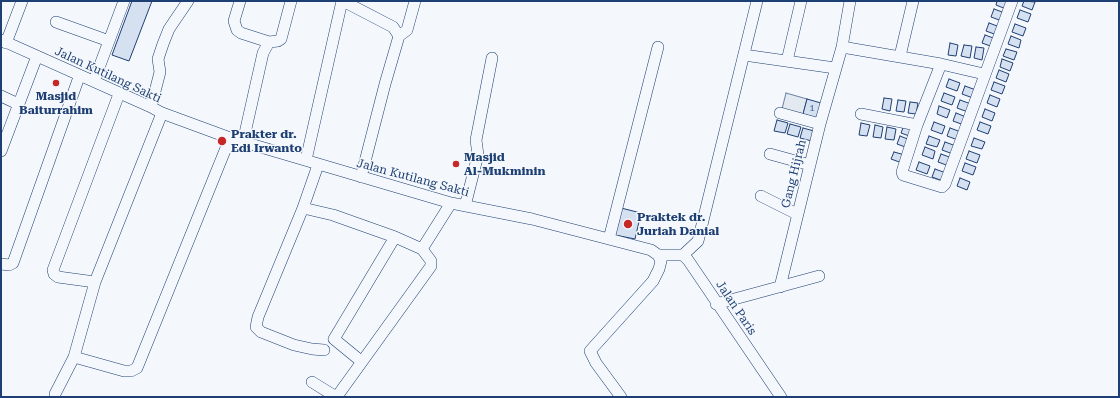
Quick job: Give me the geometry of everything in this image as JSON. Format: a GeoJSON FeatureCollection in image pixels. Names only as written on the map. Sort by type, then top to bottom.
{"type":"FeatureCollection","features":[{"type":"Feature","properties":{"kind":"street"},"geometry":{"type":"LineString","coordinates":[[3,42],[22,1]]}},
{"type":"Feature","properties":{"kind":"street"},"geometry":{"type":"LineString","coordinates":[[94,81],[124,1]]}},
{"type":"Feature","properties":{"kind":"street"},"geometry":{"type":"LineString","coordinates":[[151,107],[160,72],[158,59],[163,44],[169,29],[188,1]]}},
{"type":"Feature","properties":{"kind":"street"},"geometry":{"type":"LineString","coordinates":[[240,1],[234,21],[237,30],[241,33],[269,42],[278,42],[281,39],[291,1]]}},
{"type":"Feature","properties":{"kind":"street"},"geometry":{"type":"LineString","coordinates":[[306,160],[343,1],[393,28],[399,36]]}},
{"type":"Feature","properties":{"kind":"street"},"geometry":{"type":"LineString","coordinates":[[361,177],[399,36],[407,30],[415,1]]}},
{"type":"Feature","properties":{"kind":"street"},"geometry":{"type":"LineString","coordinates":[[621,397],[603,374],[590,352],[653,281],[661,261],[658,255],[683,255],[698,242],[757,1]]}},
{"type":"Feature","properties":{"kind":"street"},"geometry":{"type":"LineString","coordinates":[[787,61],[801,1]]}},
{"type":"Feature","properties":{"kind":"street","name":"Gang Hijrah"},"geometry":{"type":"LineString","coordinates":[[780,287],[820,124],[842,47],[850,1]]}},
{"type":"Feature","properties":{"kind":"street"},"geometry":{"type":"LineString","coordinates":[[900,56],[913,1]]}},
{"type":"Feature","properties":{"kind":"street"},"geometry":{"type":"LineString","coordinates":[[941,64],[917,125],[902,174],[943,187],[1012,1]]}},
{"type":"Feature","properties":{"kind":"street"},"geometry":{"type":"LineString","coordinates":[[56,22],[109,41]]}},
{"type":"Feature","properties":{"kind":"street","name":"Jalan Kutilang Sakti"},"geometry":{"type":"LineString","coordinates":[[3,42],[37,56],[79,77],[94,81],[162,113],[230,138],[451,203],[532,219],[641,247],[658,255]]}},
{"type":"Feature","properties":{"kind":"street"},"geometry":{"type":"LineString","coordinates":[[244,142],[263,53],[269,42]]}},
{"type":"Feature","properties":{"kind":"street"},"geometry":{"type":"LineString","coordinates":[[842,47],[900,56],[984,74]]}},
{"type":"Feature","properties":{"kind":"street"},"geometry":{"type":"LineString","coordinates":[[609,239],[658,48]]}},
{"type":"Feature","properties":{"kind":"street"},"geometry":{"type":"LineString","coordinates":[[1,149],[37,56]]}},
{"type":"Feature","properties":{"kind":"street"},"geometry":{"type":"LineString","coordinates":[[744,56],[835,68]]}},
{"type":"Feature","properties":{"kind":"street"},"geometry":{"type":"LineString","coordinates":[[465,206],[478,155],[476,140],[492,58]]}},
{"type":"Feature","properties":{"kind":"street"},"geometry":{"type":"LineString","coordinates":[[1,264],[9,265],[13,263],[79,77]]}},
{"type":"Feature","properties":{"kind":"street"},"geometry":{"type":"LineString","coordinates":[[95,282],[58,277],[54,274],[53,270],[119,94]]}},
{"type":"Feature","properties":{"kind":"street"},"geometry":{"type":"LineString","coordinates":[[1,96],[18,104]]}},
{"type":"Feature","properties":{"kind":"street"},"geometry":{"type":"LineString","coordinates":[[55,394],[74,357],[95,282],[162,113]]}},
{"type":"Feature","properties":{"kind":"street"},"geometry":{"type":"LineString","coordinates":[[780,114],[820,124]]}},
{"type":"Feature","properties":{"kind":"street"},"geometry":{"type":"LineString","coordinates":[[861,114],[917,125]]}},
{"type":"Feature","properties":{"kind":"street"},"geometry":{"type":"LineString","coordinates":[[74,357],[124,371],[131,371],[137,368],[230,138]]}},
{"type":"Feature","properties":{"kind":"street"},"geometry":{"type":"LineString","coordinates":[[770,154],[810,165]]}},
{"type":"Feature","properties":{"kind":"street"},"geometry":{"type":"LineString","coordinates":[[318,165],[303,208],[258,317],[256,327],[261,332],[294,345],[324,350]]}},
{"type":"Feature","properties":{"kind":"street"},"geometry":{"type":"LineString","coordinates":[[761,196],[797,214]]}},
{"type":"Feature","properties":{"kind":"street"},"geometry":{"type":"LineString","coordinates":[[422,249],[451,203]]}},
{"type":"Feature","properties":{"kind":"street"},"geometry":{"type":"LineString","coordinates":[[303,208],[333,215],[395,237],[422,249],[431,261],[431,266],[338,394],[333,395],[312,382]]}},
{"type":"Feature","properties":{"kind":"street"},"geometry":{"type":"LineString","coordinates":[[362,362],[334,339],[395,237]]}},
{"type":"Feature","properties":{"kind":"street","name":"Jalan Paris"},"geometry":{"type":"LineString","coordinates":[[683,255],[781,397]]}},
{"type":"Feature","properties":{"kind":"street"},"geometry":{"type":"LineString","coordinates":[[716,304],[819,276]]}},
{"type":"Feature","properties":{"kind":"shaded area"},"geometry":{"type":"Polygon","coordinates":[[[786,93],[807,99],[803,114],[782,109],[786,93]]]}},
{"type":"Feature","properties":{"kind":"building"},"geometry":{"type":"Polygon","coordinates":[[[132,1],[152,1],[129,61],[112,55],[132,1]]]}},
{"type":"Feature","properties":{"kind":"building"},"geometry":{"type":"Polygon","coordinates":[[[997,1],[1009,1],[1006,9],[996,5],[997,1]]]}},
{"type":"Feature","properties":{"kind":"building"},"geometry":{"type":"Polygon","coordinates":[[[1024,1],[1035,2],[1032,10],[1022,6],[1024,1]]]}},
{"type":"Feature","properties":{"kind":"building"},"geometry":{"type":"Polygon","coordinates":[[[994,9],[1005,13],[1002,21],[991,17],[994,9]]]}},
{"type":"Feature","properties":{"kind":"building"},"geometry":{"type":"Polygon","coordinates":[[[1020,10],[1031,14],[1028,22],[1017,18],[1020,10]]]}},
{"type":"Feature","properties":{"kind":"building"},"geometry":{"type":"Polygon","coordinates":[[[989,23],[1000,27],[997,35],[986,31],[989,23]]]}},
{"type":"Feature","properties":{"kind":"building"},"geometry":{"type":"Polygon","coordinates":[[[1015,24],[1026,28],[1023,36],[1012,32],[1015,24]]]}},
{"type":"Feature","properties":{"kind":"building"},"geometry":{"type":"Polygon","coordinates":[[[985,35],[996,39],[993,47],[982,43],[985,35]]]}},
{"type":"Feature","properties":{"kind":"building"},"geometry":{"type":"Polygon","coordinates":[[[1011,36],[1021,40],[1019,48],[1008,44],[1011,36]]]}},
{"type":"Feature","properties":{"kind":"building"},"geometry":{"type":"Polygon","coordinates":[[[950,43],[958,45],[956,56],[948,55],[950,43]]]}},
{"type":"Feature","properties":{"kind":"building"},"geometry":{"type":"Polygon","coordinates":[[[964,45],[972,46],[970,58],[961,56],[964,45]]]}},
{"type":"Feature","properties":{"kind":"building"},"geometry":{"type":"Polygon","coordinates":[[[976,47],[984,48],[982,60],[974,58],[976,47]]]}},
{"type":"Feature","properties":{"kind":"building"},"geometry":{"type":"Polygon","coordinates":[[[1006,49],[1017,52],[1014,60],[1003,56],[1006,49]]]}},
{"type":"Feature","properties":{"kind":"building"},"geometry":{"type":"Polygon","coordinates":[[[1002,59],[1013,63],[1010,71],[1000,67],[1002,59]]]}},
{"type":"Feature","properties":{"kind":"building"},"geometry":{"type":"Polygon","coordinates":[[[999,70],[1009,74],[1006,82],[996,78],[999,70]]]}},
{"type":"Feature","properties":{"kind":"building"},"geometry":{"type":"Polygon","coordinates":[[[949,79],[960,83],[957,91],[946,87],[949,79]]]}},
{"type":"Feature","properties":{"kind":"building"},"geometry":{"type":"Polygon","coordinates":[[[994,82],[1005,86],[1002,94],[991,90],[994,82]]]}},
{"type":"Feature","properties":{"kind":"building"},"geometry":{"type":"Polygon","coordinates":[[[965,86],[976,90],[973,98],[962,94],[965,86]]]}},
{"type":"Feature","properties":{"kind":"building"},"geometry":{"type":"Polygon","coordinates":[[[944,93],[955,97],[952,105],[941,101],[944,93]]]}},
{"type":"Feature","properties":{"kind":"building"},"geometry":{"type":"Polygon","coordinates":[[[990,95],[1000,99],[997,107],[987,103],[990,95]]]}},
{"type":"Feature","properties":{"kind":"building"},"geometry":{"type":"Polygon","coordinates":[[[884,98],[892,99],[890,111],[882,109],[884,98]]]}},
{"type":"Feature","properties":{"kind":"building"},"geometry":{"type":"Polygon","coordinates":[[[807,99],[821,103],[817,118],[803,114],[807,99]]]}},
{"type":"Feature","properties":{"kind":"building"},"geometry":{"type":"Polygon","coordinates":[[[898,100],[906,101],[904,112],[896,111],[898,100]]]}},
{"type":"Feature","properties":{"kind":"building"},"geometry":{"type":"Polygon","coordinates":[[[960,100],[971,104],[968,112],[957,108],[960,100]]]}},
{"type":"Feature","properties":{"kind":"building"},"geometry":{"type":"Polygon","coordinates":[[[910,102],[918,103],[916,114],[908,113],[910,102]]]}},
{"type":"Feature","properties":{"kind":"building"},"geometry":{"type":"Polygon","coordinates":[[[939,106],[950,110],[947,118],[937,114],[939,106]]]}},
{"type":"Feature","properties":{"kind":"building"},"geometry":{"type":"Polygon","coordinates":[[[985,109],[995,113],[992,121],[982,117],[985,109]]]}},
{"type":"Feature","properties":{"kind":"building"},"geometry":{"type":"Polygon","coordinates":[[[956,113],[966,117],[964,125],[953,121],[956,113]]]}},
{"type":"Feature","properties":{"kind":"building"},"geometry":{"type":"Polygon","coordinates":[[[777,120],[788,123],[785,133],[774,131],[777,120]]]}},
{"type":"Feature","properties":{"kind":"building"},"geometry":{"type":"Polygon","coordinates":[[[934,122],[945,126],[942,134],[931,130],[934,122]]]}},
{"type":"Feature","properties":{"kind":"building"},"geometry":{"type":"Polygon","coordinates":[[[980,122],[991,126],[988,134],[977,130],[980,122]]]}},
{"type":"Feature","properties":{"kind":"building"},"geometry":{"type":"Polygon","coordinates":[[[861,123],[870,125],[867,136],[859,135],[861,123]]]}},
{"type":"Feature","properties":{"kind":"building"},"geometry":{"type":"Polygon","coordinates":[[[790,124],[801,127],[798,137],[787,134],[790,124]]]}},
{"type":"Feature","properties":{"kind":"building"},"geometry":{"type":"Polygon","coordinates":[[[875,125],[883,127],[881,138],[873,137],[875,125]]]}},
{"type":"Feature","properties":{"kind":"building"},"geometry":{"type":"Polygon","coordinates":[[[904,125],[915,129],[912,137],[901,133],[904,125]]]}},
{"type":"Feature","properties":{"kind":"building"},"geometry":{"type":"Polygon","coordinates":[[[887,127],[896,129],[894,140],[885,139],[887,127]]]}},
{"type":"Feature","properties":{"kind":"building"},"geometry":{"type":"Polygon","coordinates":[[[803,128],[814,131],[812,141],[800,138],[803,128]]]}},
{"type":"Feature","properties":{"kind":"building"},"geometry":{"type":"Polygon","coordinates":[[[950,128],[961,132],[958,140],[947,136],[950,128]]]}},
{"type":"Feature","properties":{"kind":"building"},"geometry":{"type":"Polygon","coordinates":[[[900,136],[910,140],[908,148],[897,144],[900,136]]]}},
{"type":"Feature","properties":{"kind":"building"},"geometry":{"type":"Polygon","coordinates":[[[929,136],[940,140],[937,147],[926,144],[929,136]]]}},
{"type":"Feature","properties":{"kind":"building"},"geometry":{"type":"Polygon","coordinates":[[[974,138],[985,142],[982,149],[971,146],[974,138]]]}},
{"type":"Feature","properties":{"kind":"building"},"geometry":{"type":"Polygon","coordinates":[[[945,142],[956,146],[953,154],[942,150],[945,142]]]}},
{"type":"Feature","properties":{"kind":"building"},"geometry":{"type":"Polygon","coordinates":[[[925,147],[935,151],[933,159],[922,155],[925,147]]]}},
{"type":"Feature","properties":{"kind":"building"},"geometry":{"type":"Polygon","coordinates":[[[969,151],[980,155],[977,163],[966,159],[969,151]]]}},
{"type":"Feature","properties":{"kind":"building"},"geometry":{"type":"Polygon","coordinates":[[[894,152],[905,155],[902,163],[891,159],[894,152]]]}},
{"type":"Feature","properties":{"kind":"building"},"geometry":{"type":"Polygon","coordinates":[[[941,154],[952,158],[949,166],[938,162],[941,154]]]}},
{"type":"Feature","properties":{"kind":"building"},"geometry":{"type":"Polygon","coordinates":[[[919,162],[930,166],[927,174],[916,170],[919,162]]]}},
{"type":"Feature","properties":{"kind":"building"},"geometry":{"type":"Polygon","coordinates":[[[965,163],[976,167],[973,175],[962,171],[965,163]]]}},
{"type":"Feature","properties":{"kind":"building"},"geometry":{"type":"Polygon","coordinates":[[[935,169],[946,173],[943,181],[932,177],[935,169]]]}},
{"type":"Feature","properties":{"kind":"building"},"geometry":{"type":"Polygon","coordinates":[[[960,178],[970,182],[967,190],[957,186],[960,178]]]}},
{"type":"Feature","properties":{"kind":"building","name":"Praktek dr. Juriah Danial"},"geometry":{"type":"Polygon","coordinates":[[[621,208],[641,213],[635,239],[615,235],[621,208]]]}},
{"type":"Feature","properties":{"kind":"place","name":"Masjid Baiturrahim"},"geometry":{"type":"Point","coordinates":[56,83]}},
{"type":"Feature","properties":{"kind":"place","name":"Prakter dr. Edi Irwanto"},"geometry":{"type":"Point","coordinates":[222,141]}},
{"type":"Feature","properties":{"kind":"place","name":"Masjid Al-Mukminin"},"geometry":{"type":"Point","coordinates":[456,164]}},
{"type":"Feature","properties":{"kind":"place","name":"Praktek dr. Juriah Danial"},"geometry":{"type":"Point","coordinates":[628,224]}}]}
